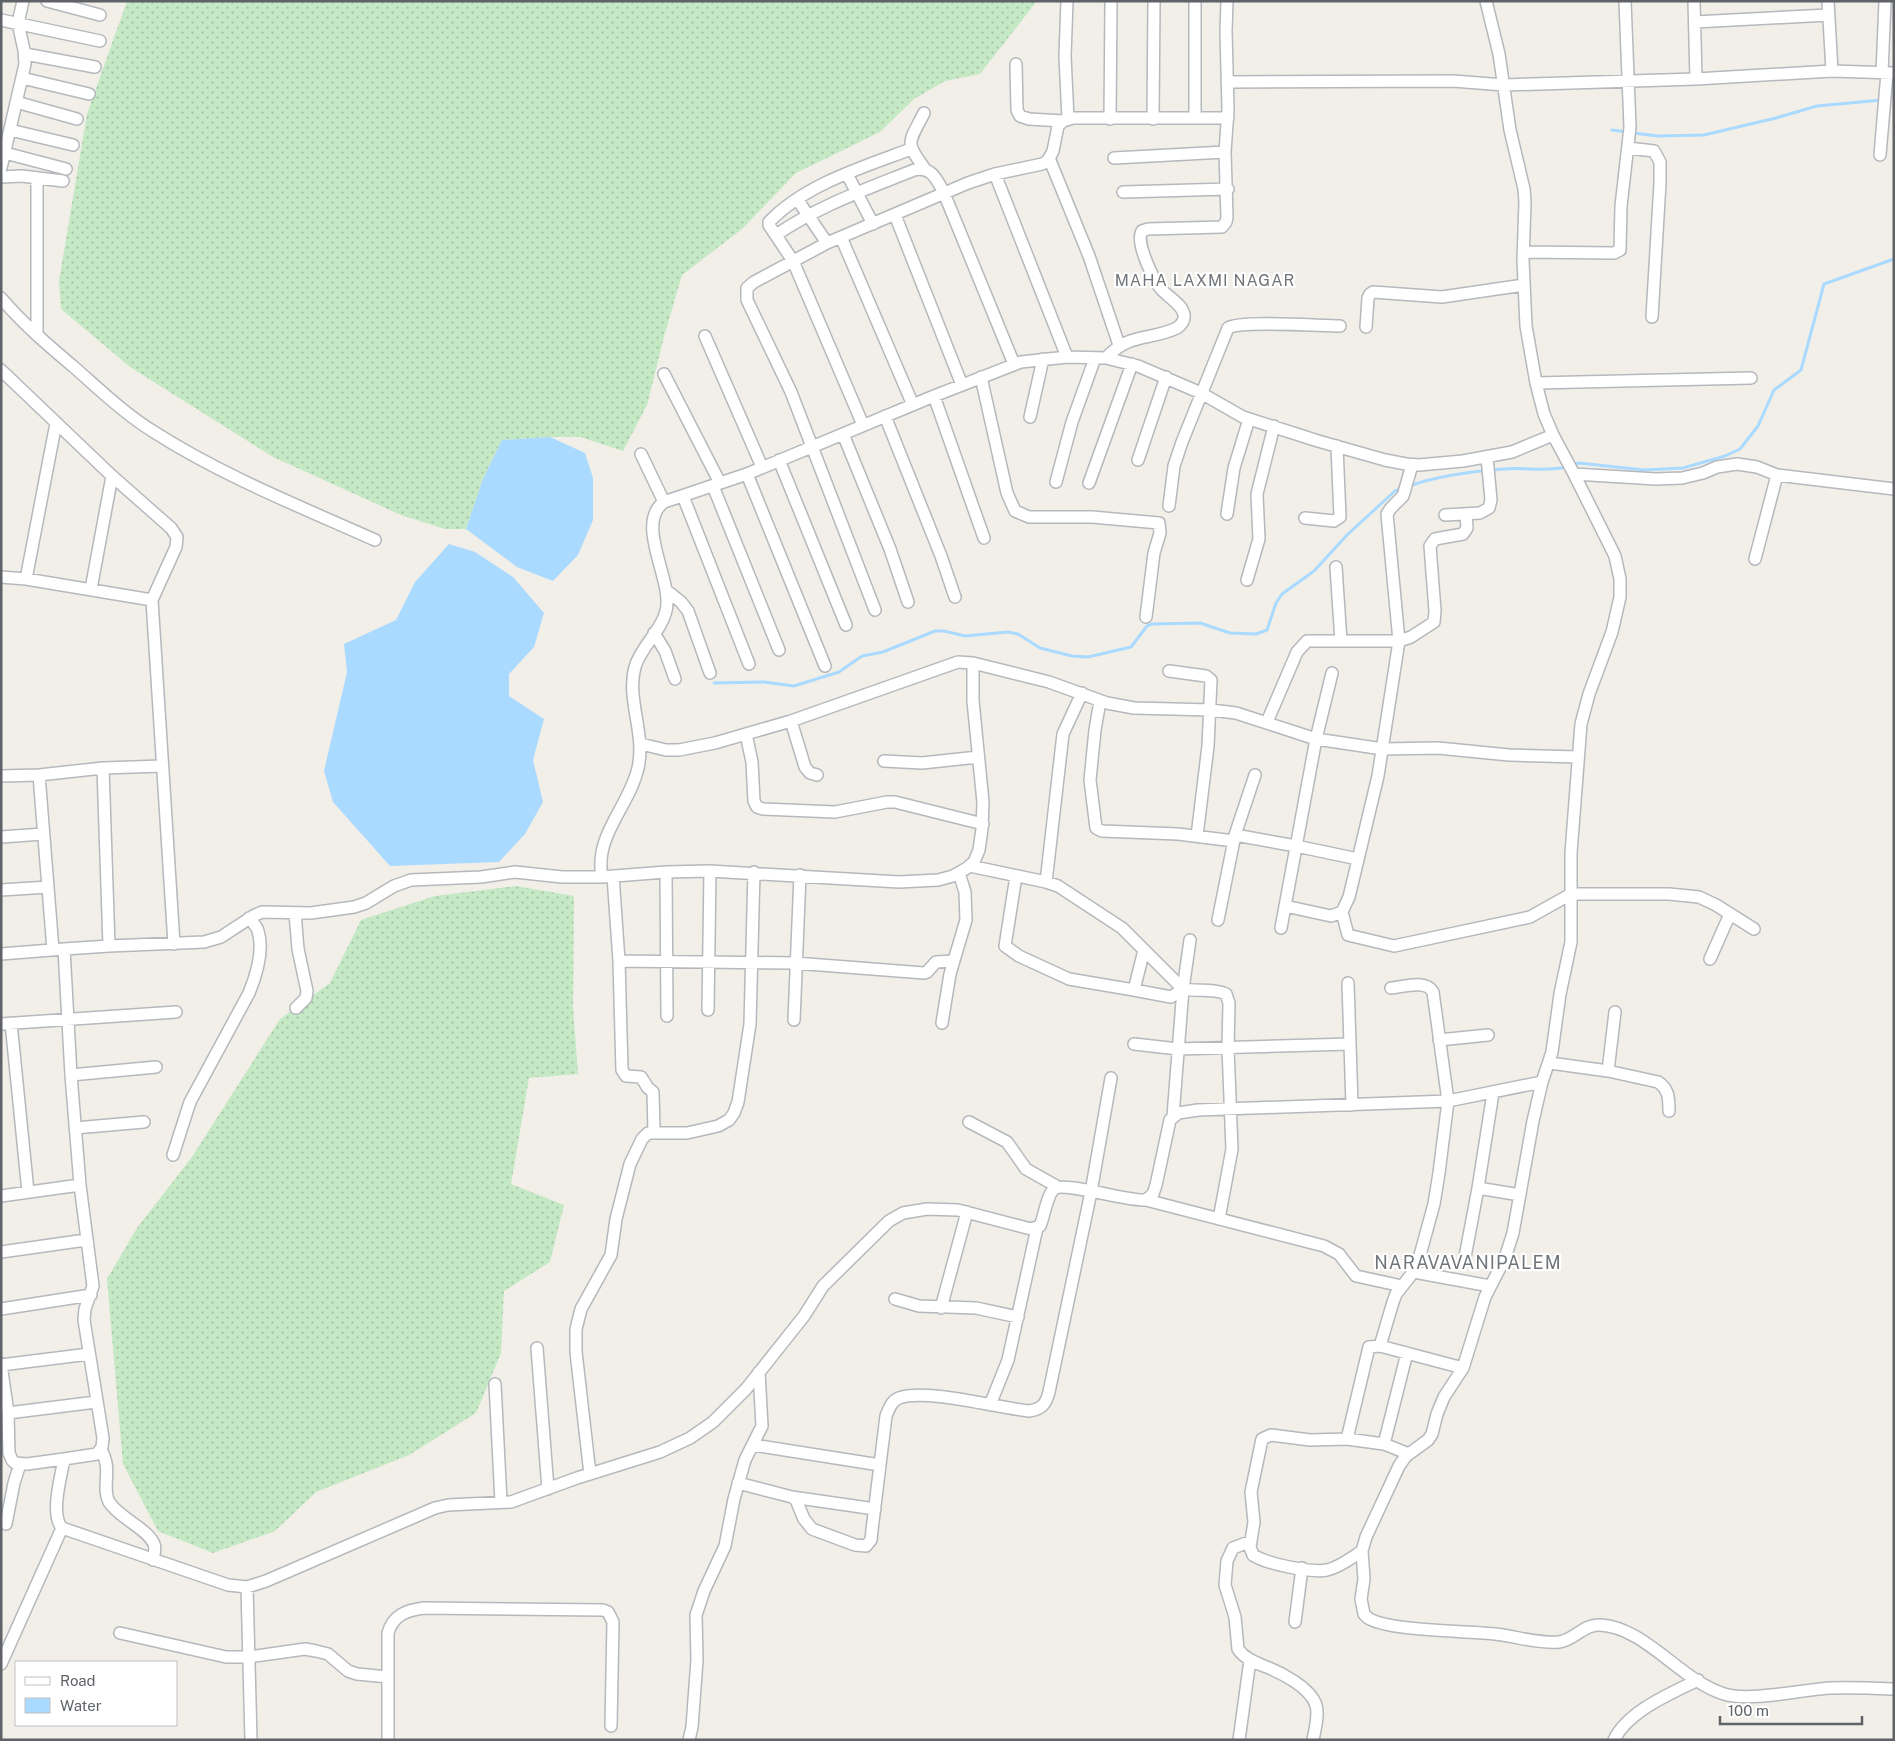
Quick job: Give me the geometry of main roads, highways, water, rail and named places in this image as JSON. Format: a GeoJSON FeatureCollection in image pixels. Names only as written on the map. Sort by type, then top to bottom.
{"type":"FeatureCollection","features":[{"type":"Feature","properties":{"kind":"water"},"geometry":{"type":"Polygon","coordinates":[[[550,437],[585,453],[593,478],[593,520],[578,555],[553,581],[517,567],[466,529],[483,479],[502,440],[550,437]]]}},
{"type":"Feature","properties":{"kind":"water"},"geometry":{"type":"Polygon","coordinates":[[[449,544],[475,552],[513,577],[544,613],[534,647],[509,674],[509,696],[544,719],[533,760],[543,802],[525,834],[499,862],[390,866],[333,802],[324,771],[347,672],[344,644],[396,620],[415,582],[449,544]]]}},
{"type":"Feature","properties":{"kind":"waterway"},"geometry":{"type":"LineString","coordinates":[[1633,133],[1658,136],[1704,135],[1817,106],[1882,100]]}},
{"type":"Feature","properties":{"kind":"waterway"},"geometry":{"type":"LineString","coordinates":[[1612,130],[1627,132]]}},
{"type":"Feature","properties":{"kind":"waterway"},"geometry":{"type":"LineString","coordinates":[[1572,465],[1579,463],[1644,470],[1683,468],[1725,456],[1740,449],[1758,426],[1774,390],[1801,370],[1824,284],[1894,259]]}},
{"type":"Feature","properties":{"kind":"waterway"},"geometry":{"type":"LineString","coordinates":[[1409,486],[1420,482],[1481,471],[1566,467]]}},
{"type":"Feature","properties":{"kind":"waterway"},"geometry":{"type":"LineString","coordinates":[[714,683],[764,682],[794,686],[839,672],[862,656],[883,652],[935,631],[965,636],[1008,632],[1018,634],[1040,648],[1072,656],[1088,657],[1131,647],[1147,626],[1152,624],[1200,623],[1230,633],[1256,634],[1267,630],[1276,603],[1282,594],[1314,571],[1347,535],[1395,491],[1401,489]]}},
{"type":"Feature","properties":{"kind":"district","name":"MAHA LAXMI NAGAR"},"geometry":{"type":"Point","coordinates":[1205,280]}},
{"type":"Feature","properties":{"kind":"district","name":"NARAVAVANIPALEM"},"geometry":{"type":"Point","coordinates":[1468,1263]}}]}
